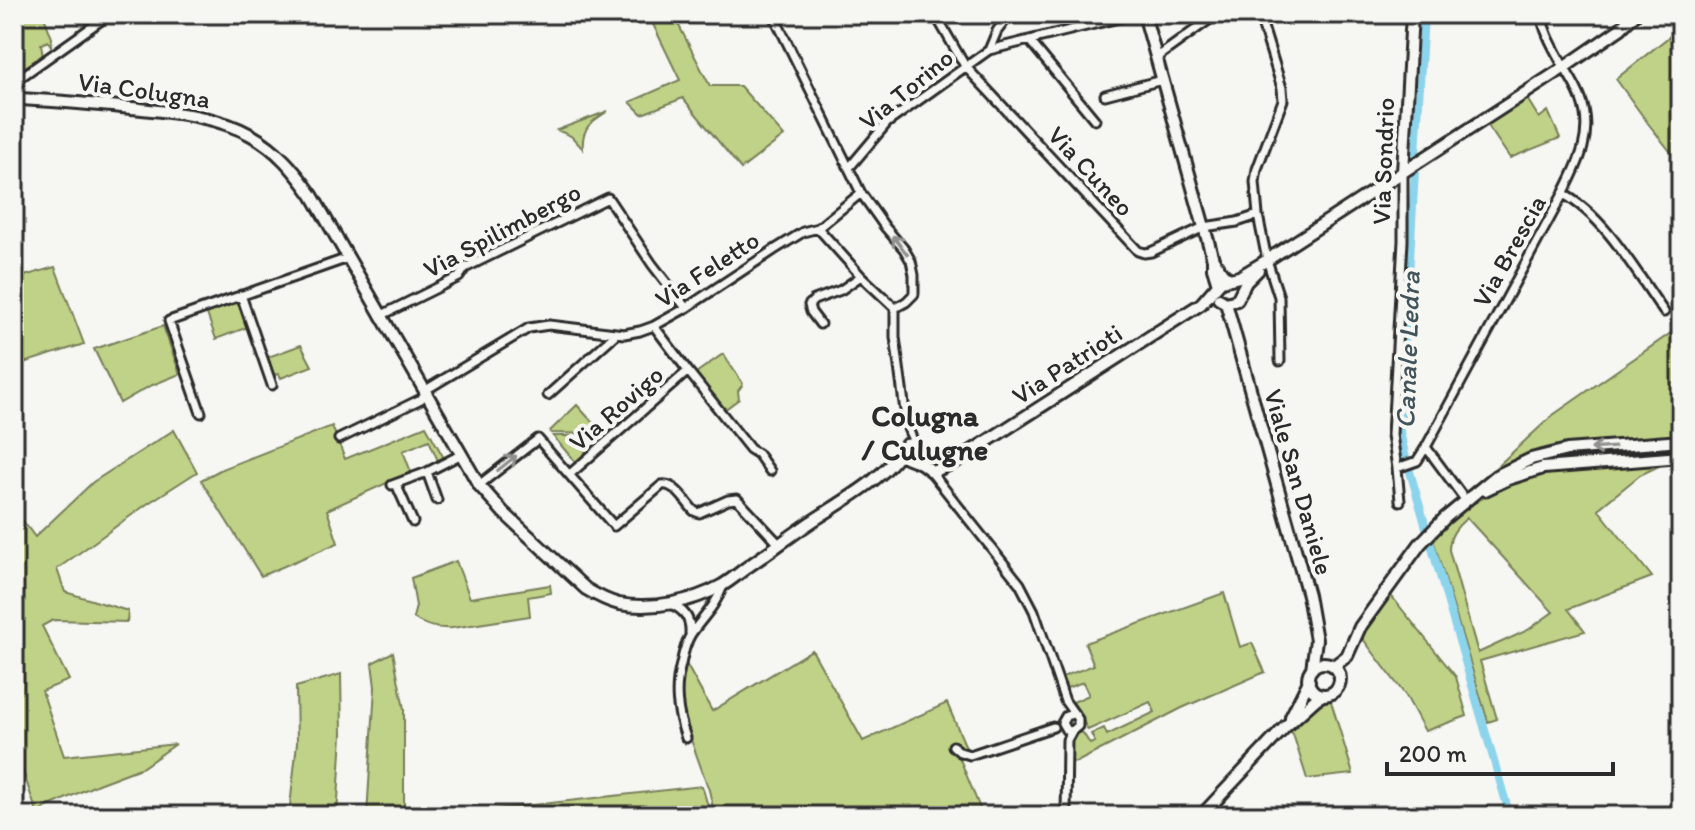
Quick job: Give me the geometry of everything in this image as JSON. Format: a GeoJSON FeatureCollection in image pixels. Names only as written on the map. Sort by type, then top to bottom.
{"type":"FeatureCollection","features":[{"type":"Feature","properties":{"kind":"street"},"geometry":{"type":"LineString","coordinates":[[14,82],[110,14]]}},
{"type":"Feature","properties":{"kind":"street"},"geometry":{"type":"LineString","coordinates":[[773,14],[861,193],[911,261],[915,288],[912,297],[895,308]]}},
{"type":"Feature","properties":{"kind":"street"},"geometry":{"type":"LineString","coordinates":[[935,14],[965,66]]}},
{"type":"Feature","properties":{"kind":"street"},"geometry":{"type":"LineString","coordinates":[[989,50],[997,31],[1010,14]]}},
{"type":"Feature","properties":{"kind":"street","name":"Via Torino"},"geometry":{"type":"LineString","coordinates":[[849,168],[887,123],[989,50],[1135,14]]}},
{"type":"Feature","properties":{"kind":"street","name":"Viale San Daniele"},"geometry":{"type":"LineString","coordinates":[[1144,14],[1213,259],[1227,290],[1235,337],[1308,595],[1316,640],[1322,657],[1338,672],[1340,681],[1335,691],[1316,699],[1286,726],[1201,816]]}},
{"type":"Feature","properties":{"kind":"street"},"geometry":{"type":"LineString","coordinates":[[1156,58],[1217,14]]}},
{"type":"Feature","properties":{"kind":"street"},"geometry":{"type":"LineString","coordinates":[[1259,14],[1283,100],[1255,182],[1266,261],[1279,297],[1280,361]]}},
{"type":"Feature","properties":{"kind":"street","name":"Via Sondrio"},"geometry":{"type":"LineString","coordinates":[[1400,501],[1399,468],[1392,435],[1412,14]]}},
{"type":"Feature","properties":{"kind":"street","name":"Via Brescia"},"geometry":{"type":"LineString","coordinates":[[1399,468],[1421,458],[1579,162],[1586,138],[1586,116],[1581,98],[1551,44],[1541,14]]}},
{"type":"Feature","properties":{"kind":"street","name":"Via Patrioti"},"geometry":{"type":"LineString","coordinates":[[937,470],[957,461],[1227,290],[1241,276],[1564,68],[1620,29],[1635,14]]}},
{"type":"Feature","properties":{"kind":"street"},"geometry":{"type":"LineString","coordinates":[[1029,40],[1095,120]]}},
{"type":"Feature","properties":{"kind":"street","name":"Via Cuneo"},"geometry":{"type":"LineString","coordinates":[[965,66],[1138,251],[1151,252],[1204,227]]}},
{"type":"Feature","properties":{"kind":"street"},"geometry":{"type":"LineString","coordinates":[[1105,95],[1162,80]]}},
{"type":"Feature","properties":{"kind":"street","name":"Via Colugna"},"geometry":{"type":"LineString","coordinates":[[14,99],[55,100],[175,113],[215,121],[250,135],[275,152],[295,170],[312,195],[479,485],[503,512],[586,589],[600,597],[618,604],[638,606],[688,600],[723,585],[867,484],[908,450]]}},
{"type":"Feature","properties":{"kind":"street","name":"Via Feletto"},"geometry":{"type":"LineString","coordinates":[[339,439],[421,399],[425,392],[529,328],[549,325],[616,334],[654,326],[803,232],[818,228],[861,193]]}},
{"type":"Feature","properties":{"kind":"street"},"geometry":{"type":"LineString","coordinates":[[1563,194],[1600,222],[1664,312]]}},
{"type":"Feature","properties":{"kind":"street","name":"Via Spilimbergo"},"geometry":{"type":"LineString","coordinates":[[380,316],[459,277],[465,268],[608,198],[686,308]]}},
{"type":"Feature","properties":{"kind":"street"},"geometry":{"type":"LineString","coordinates":[[1204,227],[1258,215]]}},
{"type":"Feature","properties":{"kind":"street"},"geometry":{"type":"LineString","coordinates":[[818,228],[895,308],[895,337],[908,429],[908,450],[920,451],[937,470],[1020,584],[1034,611],[1065,701],[1068,722],[1066,816]]}},
{"type":"Feature","properties":{"kind":"street"},"geometry":{"type":"LineString","coordinates":[[201,413],[169,321],[348,258]]}},
{"type":"Feature","properties":{"kind":"street"},"geometry":{"type":"LineString","coordinates":[[820,324],[809,305],[814,300],[841,290],[861,276]]}},
{"type":"Feature","properties":{"kind":"street"},"geometry":{"type":"LineString","coordinates":[[241,295],[272,385]]}},
{"type":"Feature","properties":{"kind":"street","name":"Via Rovigo"},"geometry":{"type":"LineString","coordinates":[[654,326],[770,471]]}},
{"type":"Feature","properties":{"kind":"street"},"geometry":{"type":"LineString","coordinates":[[548,395],[616,334]]}},
{"type":"Feature","properties":{"kind":"street","name":"Via Rovigo"},"geometry":{"type":"LineString","coordinates":[[570,474],[688,371]]}},
{"type":"Feature","properties":{"kind":"street"},"geometry":{"type":"LineString","coordinates":[[479,485],[538,439],[614,526],[666,484],[699,513],[737,499],[779,544]]}},
{"type":"Feature","properties":{"kind":"street"},"geometry":{"type":"LineString","coordinates":[[1312,669],[1344,660],[1360,627],[1416,549],[1433,530],[1496,476],[1531,459],[1567,450],[1681,441]]}},
{"type":"Feature","properties":{"kind":"street"},"geometry":{"type":"LineString","coordinates":[[1642,445],[1644,460]]}},
{"type":"Feature","properties":{"kind":"street"},"geometry":{"type":"LineString","coordinates":[[1426,447],[1466,501]]}},
{"type":"Feature","properties":{"kind":"street"},"geometry":{"type":"LineString","coordinates":[[413,522],[394,484],[460,455]]}},
{"type":"Feature","properties":{"kind":"street"},"geometry":{"type":"LineString","coordinates":[[1466,501],[1508,479],[1543,468],[1681,457]]}},
{"type":"Feature","properties":{"kind":"street"},"geometry":{"type":"LineString","coordinates":[[427,472],[437,500]]}},
{"type":"Feature","properties":{"kind":"street"},"geometry":{"type":"LineString","coordinates":[[690,635],[717,602],[723,585]]}},
{"type":"Feature","properties":{"kind":"street"},"geometry":{"type":"LineString","coordinates":[[668,603],[683,611],[691,626],[676,693],[686,738]]}},
{"type":"Feature","properties":{"kind":"street","name":"Viale San Daniele"},"geometry":{"type":"LineString","coordinates":[[1286,726],[1309,681],[1316,640]]}},
{"type":"Feature","properties":{"kind":"street"},"geometry":{"type":"LineString","coordinates":[[1340,681],[1350,664],[1354,642]]}},
{"type":"Feature","properties":{"kind":"street"},"geometry":{"type":"LineString","coordinates":[[1309,681],[1314,691],[1323,695]]}},
{"type":"Feature","properties":{"kind":"street"},"geometry":{"type":"LineString","coordinates":[[953,746],[970,755],[1068,722]]}},
{"type":"Feature","properties":{"kind":"green space"},"geometry":{"type":"Polygon","coordinates":[[[14,14],[43,14],[52,38],[51,46],[48,41],[41,44],[43,57],[14,73],[14,14]]]}},
{"type":"Feature","properties":{"kind":"green space"},"geometry":{"type":"Polygon","coordinates":[[[648,14],[673,14],[710,86],[740,86],[784,136],[741,169],[683,98],[642,114],[630,102],[680,80],[648,14]]]}},
{"type":"Feature","properties":{"kind":"green space"},"geometry":{"type":"Polygon","coordinates":[[[1670,36],[1681,50],[1681,165],[1616,79],[1670,36]]]}},
{"type":"Feature","properties":{"kind":"green space"},"geometry":{"type":"Polygon","coordinates":[[[1526,97],[1539,118],[1548,111],[1560,138],[1510,158],[1486,123],[1526,97]]]}},
{"type":"Feature","properties":{"kind":"green space"},"geometry":{"type":"Polygon","coordinates":[[[608,111],[586,130],[583,149],[571,136],[557,130],[608,111]]]}},
{"type":"Feature","properties":{"kind":"green space"},"geometry":{"type":"Polygon","coordinates":[[[55,267],[84,344],[14,366],[14,279],[55,267]]]}},
{"type":"Feature","properties":{"kind":"green space"},"geometry":{"type":"Polygon","coordinates":[[[238,300],[248,327],[216,339],[206,311],[238,300]]]}},
{"type":"Feature","properties":{"kind":"green space"},"geometry":{"type":"Polygon","coordinates":[[[163,326],[180,374],[120,403],[94,349],[163,326]]]}},
{"type":"Feature","properties":{"kind":"green space"},"geometry":{"type":"Polygon","coordinates":[[[1681,326],[1681,436],[1585,442],[1547,448],[1504,466],[1478,484],[1553,415],[1681,326]]]}},
{"type":"Feature","properties":{"kind":"green space"},"geometry":{"type":"Polygon","coordinates":[[[301,345],[312,366],[281,378],[279,374],[274,375],[268,357],[301,345]]]}},
{"type":"Feature","properties":{"kind":"green space"},"geometry":{"type":"Polygon","coordinates":[[[723,354],[743,384],[738,391],[739,399],[724,410],[696,373],[723,354]]]}},
{"type":"Feature","properties":{"kind":"green space"},"geometry":{"type":"Polygon","coordinates":[[[577,405],[603,434],[551,433],[577,405]]]}},
{"type":"Feature","properties":{"kind":"green space"},"geometry":{"type":"Polygon","coordinates":[[[332,426],[345,459],[426,426],[445,460],[438,461],[429,440],[403,451],[411,472],[327,510],[338,543],[261,576],[201,480],[332,426]]]}},
{"type":"Feature","properties":{"kind":"green space"},"geometry":{"type":"Polygon","coordinates":[[[174,430],[197,472],[57,569],[65,592],[128,611],[127,622],[53,620],[42,626],[69,680],[42,691],[64,756],[176,744],[143,767],[98,784],[34,816],[25,816],[37,813],[14,745],[14,583],[22,582],[14,575],[14,509],[35,537],[93,482],[174,430]]]}},
{"type":"Feature","properties":{"kind":"green space"},"geometry":{"type":"Polygon","coordinates":[[[553,436],[571,436],[587,453],[576,463],[553,436]]]}},
{"type":"Feature","properties":{"kind":"green space"},"geometry":{"type":"Polygon","coordinates":[[[1635,450],[1635,455],[1559,461],[1515,471],[1560,457],[1635,450]]]}},
{"type":"Feature","properties":{"kind":"green space"},"geometry":{"type":"Polygon","coordinates":[[[1661,465],[1640,475],[1598,509],[1652,577],[1568,609],[1585,631],[1480,661],[1497,719],[1488,722],[1433,539],[1467,508],[1524,479],[1574,470],[1661,465]],[[1467,518],[1452,536],[1449,550],[1478,653],[1528,630],[1553,612],[1467,518]]]}},
{"type":"Feature","properties":{"kind":"green space"},"geometry":{"type":"Polygon","coordinates":[[[456,561],[470,598],[550,585],[551,593],[528,597],[530,616],[452,628],[431,626],[413,618],[416,606],[411,578],[456,561]]]}},
{"type":"Feature","properties":{"kind":"green space"},"geometry":{"type":"Polygon","coordinates":[[[1224,593],[1240,647],[1252,643],[1265,672],[1182,708],[1077,762],[1069,763],[1070,741],[1076,732],[1083,733],[1090,744],[1095,742],[1091,734],[1104,728],[1107,735],[1155,712],[1150,702],[1088,730],[1073,702],[1089,695],[1083,682],[1067,688],[1062,677],[1094,665],[1085,643],[1224,593]]]}},
{"type":"Feature","properties":{"kind":"green space"},"geometry":{"type":"Polygon","coordinates":[[[1389,593],[1456,677],[1467,716],[1425,731],[1406,696],[1360,635],[1389,593]]]}},
{"type":"Feature","properties":{"kind":"green space"},"geometry":{"type":"Polygon","coordinates":[[[812,650],[863,741],[947,703],[971,759],[960,759],[983,816],[715,816],[682,706],[680,680],[684,660],[712,711],[812,650]]]}},
{"type":"Feature","properties":{"kind":"green space"},"geometry":{"type":"Polygon","coordinates":[[[393,652],[404,709],[404,816],[367,816],[375,687],[372,663],[393,652]]]}},
{"type":"Feature","properties":{"kind":"green space"},"geometry":{"type":"Polygon","coordinates":[[[341,674],[342,735],[337,816],[289,816],[297,743],[296,687],[341,674]]]}},
{"type":"Feature","properties":{"kind":"green space"},"geometry":{"type":"Polygon","coordinates":[[[1330,698],[1353,774],[1307,779],[1293,734],[1288,729],[1316,704],[1330,698]]]}},
{"type":"Feature","properties":{"kind":"green space"},"geometry":{"type":"Polygon","coordinates":[[[702,786],[711,816],[469,816],[469,812],[702,786]]]}},
{"type":"Feature","properties":{"kind":"waterway","name":"Canale Ledra"},"geometry":{"type":"LineString","coordinates":[[1424,14],[1400,432],[1510,816]]}},
{"type":"Feature","properties":{"kind":"district","name":"Colugna / Culugne"},"geometry":{"type":"Point","coordinates":[925,433]}}]}
